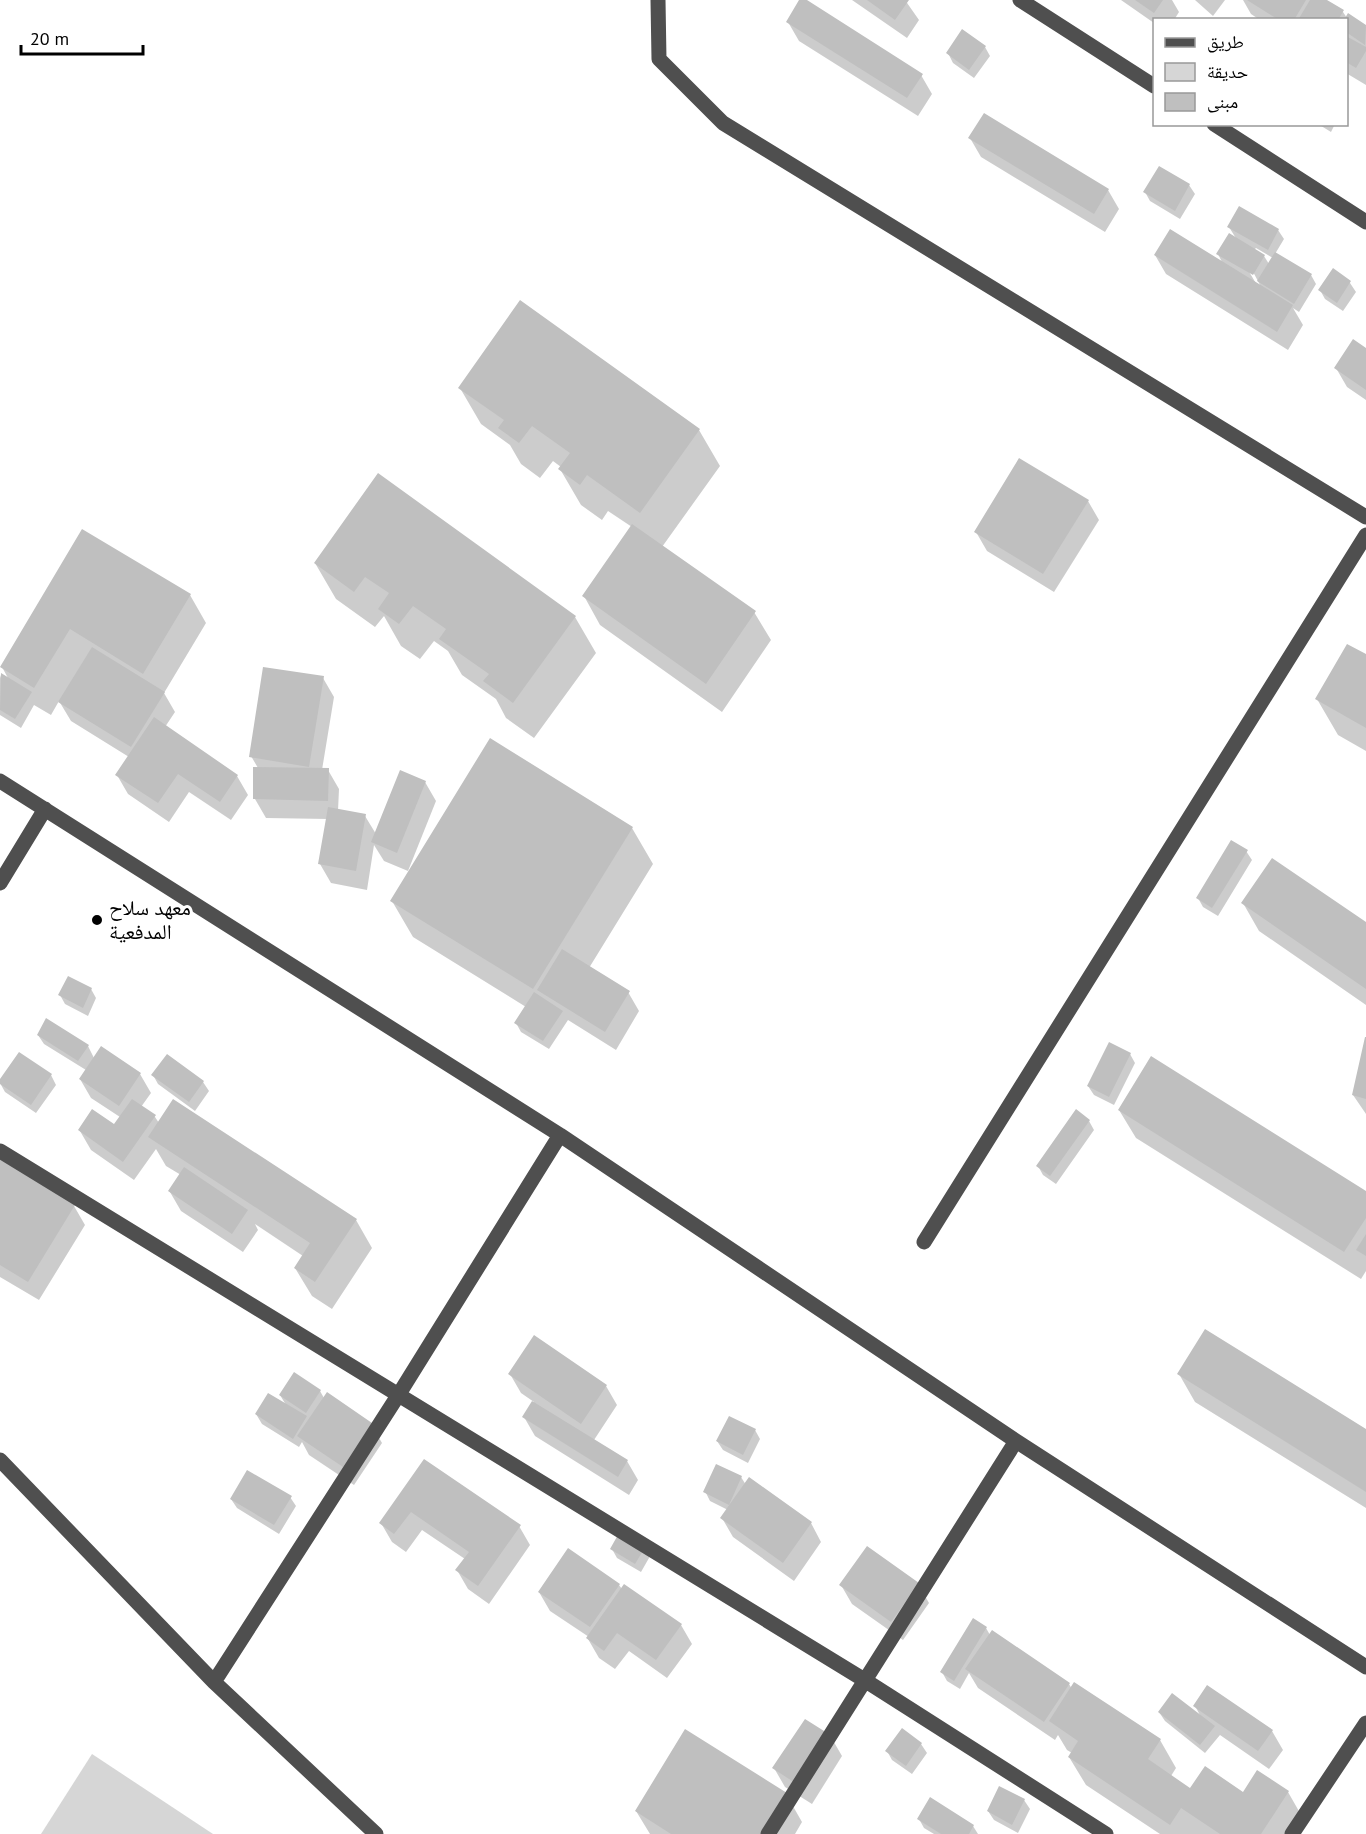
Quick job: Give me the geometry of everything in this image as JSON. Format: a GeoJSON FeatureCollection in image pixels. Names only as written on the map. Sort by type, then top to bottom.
{"type":"FeatureCollection","features":[{"type":"Feature","properties":{"kind":"street"},"geometry":{"type":"LineString","coordinates":[[658,0],[659,59],[723,123],[1366,516]]}},
{"type":"Feature","properties":{"kind":"street"},"geometry":{"type":"LineString","coordinates":[[1020,0],[1153,85]]}},
{"type":"Feature","properties":{"kind":"street"},"geometry":{"type":"LineString","coordinates":[[1217,126],[1366,222]]}},
{"type":"Feature","properties":{"kind":"street"},"geometry":{"type":"LineString","coordinates":[[924,1242],[1366,535]]}},
{"type":"Feature","properties":{"kind":"street"},"geometry":{"type":"LineString","coordinates":[[0,781],[560,1135],[1016,1441],[1366,1667]]}},
{"type":"Feature","properties":{"kind":"street"},"geometry":{"type":"LineString","coordinates":[[0,883],[45,809]]}},
{"type":"Feature","properties":{"kind":"street"},"geometry":{"type":"LineString","coordinates":[[214,1682],[399,1394],[560,1135]]}},
{"type":"Feature","properties":{"kind":"street"},"geometry":{"type":"LineString","coordinates":[[0,1151],[866,1681],[1106,1834]]}},
{"type":"Feature","properties":{"kind":"street"},"geometry":{"type":"LineString","coordinates":[[768,1834],[1016,1441]]}},
{"type":"Feature","properties":{"kind":"street"},"geometry":{"type":"LineString","coordinates":[[0,1460],[214,1682],[376,1834]]}},
{"type":"Feature","properties":{"kind":"street"},"geometry":{"type":"LineString","coordinates":[[1292,1834],[1366,1723]]}},
{"type":"Feature","properties":{"kind":"green space"},"geometry":{"type":"Polygon","coordinates":[[[92,1754],[213,1834],[41,1834],[92,1754]]]}},
{"type":"Feature","properties":{"kind":"building"},"geometry":{"type":"Polygon","coordinates":[[[799,0],[807,0],[923,74],[907,98],[786,22],[799,0]]]}},
{"type":"Feature","properties":{"kind":"building"},"geometry":{"type":"Polygon","coordinates":[[[867,0],[909,0],[895,20],[867,0]]]}},
{"type":"Feature","properties":{"kind":"building"},"geometry":{"type":"Polygon","coordinates":[[[1135,0],[1163,0],[1154,13],[1135,0]]]}},
{"type":"Feature","properties":{"kind":"building"},"geometry":{"type":"Polygon","coordinates":[[[1247,0],[1306,0],[1295,18],[1276,18],[1247,0]]]}},
{"type":"Feature","properties":{"kind":"building"},"geometry":{"type":"Polygon","coordinates":[[[1310,0],[1327,0],[1344,10],[1339,18],[1299,18],[1310,0]]]}},
{"type":"Feature","properties":{"kind":"building"},"geometry":{"type":"Polygon","coordinates":[[[1348,13],[1366,25],[1365,45],[1348,33],[1348,18],[1345,18],[1348,13]]]}},
{"type":"Feature","properties":{"kind":"building"},"geometry":{"type":"Polygon","coordinates":[[[962,29],[986,46],[969,70],[946,53],[962,29]]]}},
{"type":"Feature","properties":{"kind":"building"},"geometry":{"type":"Polygon","coordinates":[[[1348,37],[1366,47],[1356,68],[1348,63],[1348,37]]]}},
{"type":"Feature","properties":{"kind":"building"},"geometry":{"type":"Polygon","coordinates":[[[984,113],[1109,189],[1094,214],[968,138],[984,113]]]}},
{"type":"Feature","properties":{"kind":"building"},"geometry":{"type":"Polygon","coordinates":[[[1159,166],[1190,184],[1175,211],[1143,192],[1159,166]]]}},
{"type":"Feature","properties":{"kind":"building"},"geometry":{"type":"Polygon","coordinates":[[[1239,206],[1279,229],[1268,250],[1227,227],[1239,206]]]}},
{"type":"Feature","properties":{"kind":"building"},"geometry":{"type":"Polygon","coordinates":[[[1170,229],[1293,305],[1277,332],[1154,255],[1170,229]]]}},
{"type":"Feature","properties":{"kind":"building"},"geometry":{"type":"Polygon","coordinates":[[[1229,233],[1265,255],[1253,275],[1216,254],[1229,233]]]}},
{"type":"Feature","properties":{"kind":"building"},"geometry":{"type":"Polygon","coordinates":[[[1275,252],[1312,274],[1294,304],[1257,281],[1275,252]]]}},
{"type":"Feature","properties":{"kind":"building"},"geometry":{"type":"Polygon","coordinates":[[[1333,268],[1351,281],[1337,303],[1318,290],[1333,268]]]}},
{"type":"Feature","properties":{"kind":"building"},"geometry":{"type":"Polygon","coordinates":[[[520,300],[700,429],[640,513],[587,475],[580,485],[558,469],[570,453],[532,426],[519,443],[498,428],[504,420],[458,388],[520,300]]]}},
{"type":"Feature","properties":{"kind":"building"},"geometry":{"type":"Polygon","coordinates":[[[1353,339],[1366,348],[1366,390],[1334,368],[1353,339]]]}},
{"type":"Feature","properties":{"kind":"building"},"geometry":{"type":"Polygon","coordinates":[[[1019,458],[1089,500],[1043,574],[974,532],[1019,458]]]}},
{"type":"Feature","properties":{"kind":"building"},"geometry":{"type":"Polygon","coordinates":[[[378,473],[576,616],[513,703],[483,681],[489,674],[439,639],[446,629],[413,606],[399,624],[378,609],[389,593],[365,577],[354,592],[314,563],[378,473]]]}},
{"type":"Feature","properties":{"kind":"building"},"geometry":{"type":"Polygon","coordinates":[[[632,524],[756,611],[706,684],[582,596],[632,524]]]}},
{"type":"Feature","properties":{"kind":"building"},"geometry":{"type":"Polygon","coordinates":[[[82,529],[191,594],[143,674],[70,629],[34,688],[0,667],[82,529]]]}},
{"type":"Feature","properties":{"kind":"building"},"geometry":{"type":"Polygon","coordinates":[[[1347,644],[1366,654],[1366,728],[1315,699],[1347,644]]]}},
{"type":"Feature","properties":{"kind":"building"},"geometry":{"type":"Polygon","coordinates":[[[92,647],[165,692],[131,747],[58,702],[92,647]]]}},
{"type":"Feature","properties":{"kind":"building"},"geometry":{"type":"Polygon","coordinates":[[[263,667],[324,676],[309,767],[249,757],[263,667]]]}},
{"type":"Feature","properties":{"kind":"building"},"geometry":{"type":"Polygon","coordinates":[[[1,673],[32,692],[15,719],[0,710],[1,673]]]}},
{"type":"Feature","properties":{"kind":"building"},"geometry":{"type":"Polygon","coordinates":[[[154,717],[238,775],[220,802],[178,774],[158,803],[115,775],[154,717]]]}},
{"type":"Feature","properties":{"kind":"building"},"geometry":{"type":"Polygon","coordinates":[[[490,738],[633,827],[533,989],[390,901],[490,738]]]}},
{"type":"Feature","properties":{"kind":"building"},"geometry":{"type":"Polygon","coordinates":[[[253,767],[329,768],[328,801],[253,799],[253,767]]]}},
{"type":"Feature","properties":{"kind":"building"},"geometry":{"type":"Polygon","coordinates":[[[400,770],[426,781],[397,853],[371,842],[400,770]]]}},
{"type":"Feature","properties":{"kind":"building"},"geometry":{"type":"Polygon","coordinates":[[[328,807],[366,814],[356,871],[318,864],[328,807]]]}},
{"type":"Feature","properties":{"kind":"building"},"geometry":{"type":"Polygon","coordinates":[[[1231,840],[1248,850],[1212,908],[1196,898],[1231,840]]]}},
{"type":"Feature","properties":{"kind":"building"},"geometry":{"type":"Polygon","coordinates":[[[1272,858],[1366,922],[1366,989],[1241,903],[1272,858]]]}},
{"type":"Feature","properties":{"kind":"building"},"geometry":{"type":"Polygon","coordinates":[[[562,949],[630,991],[605,1032],[537,990],[562,949]]]}},
{"type":"Feature","properties":{"kind":"building"},"geometry":{"type":"Polygon","coordinates":[[[68,976],[92,988],[83,1008],[58,995],[68,976]]]}},
{"type":"Feature","properties":{"kind":"building"},"geometry":{"type":"Polygon","coordinates":[[[534,992],[563,1011],[543,1041],[514,1023],[534,992]]]}},
{"type":"Feature","properties":{"kind":"building"},"geometry":{"type":"Polygon","coordinates":[[[46,1018],[89,1045],[78,1061],[37,1035],[46,1018]]]}},
{"type":"Feature","properties":{"kind":"building"},"geometry":{"type":"Polygon","coordinates":[[[1366,1037],[1366,1099],[1352,1095],[1366,1037]]]}},
{"type":"Feature","properties":{"kind":"building"},"geometry":{"type":"Polygon","coordinates":[[[1109,1042],[1131,1053],[1109,1097],[1087,1086],[1109,1042]]]}},
{"type":"Feature","properties":{"kind":"building"},"geometry":{"type":"Polygon","coordinates":[[[101,1046],[141,1073],[119,1106],[79,1079],[101,1046]]]}},
{"type":"Feature","properties":{"kind":"building"},"geometry":{"type":"Polygon","coordinates":[[[19,1052],[52,1074],[31,1105],[0,1084],[0,1079],[19,1052]]]}},
{"type":"Feature","properties":{"kind":"building"},"geometry":{"type":"Polygon","coordinates":[[[167,1054],[204,1081],[189,1102],[151,1075],[167,1054]]]}},
{"type":"Feature","properties":{"kind":"building"},"geometry":{"type":"Polygon","coordinates":[[[1151,1056],[1366,1191],[1366,1218],[1344,1252],[1118,1110],[1151,1056]]]}},
{"type":"Feature","properties":{"kind":"building"},"geometry":{"type":"Polygon","coordinates":[[[132,1099],[156,1115],[123,1162],[78,1130],[92,1109],[114,1124],[132,1099]]]}},
{"type":"Feature","properties":{"kind":"building"},"geometry":{"type":"Polygon","coordinates":[[[173,1099],[357,1219],[315,1282],[294,1268],[310,1243],[148,1137],[173,1099]]]}},
{"type":"Feature","properties":{"kind":"building"},"geometry":{"type":"Polygon","coordinates":[[[1076,1109],[1090,1120],[1050,1176],[1036,1166],[1076,1109]]]}},
{"type":"Feature","properties":{"kind":"building"},"geometry":{"type":"Polygon","coordinates":[[[0,1158],[75,1205],[28,1282],[0,1265],[0,1158]]]}},
{"type":"Feature","properties":{"kind":"building"},"geometry":{"type":"Polygon","coordinates":[[[184,1167],[248,1210],[232,1234],[168,1191],[184,1167]]]}},
{"type":"Feature","properties":{"kind":"building"},"geometry":{"type":"Polygon","coordinates":[[[1366,1234],[1366,1256],[1356,1250],[1366,1234]]]}},
{"type":"Feature","properties":{"kind":"building"},"geometry":{"type":"Polygon","coordinates":[[[1205,1329],[1366,1429],[1366,1492],[1177,1374],[1205,1329]]]}},
{"type":"Feature","properties":{"kind":"building"},"geometry":{"type":"Polygon","coordinates":[[[534,1335],[607,1385],[581,1424],[508,1374],[534,1335]]]}},
{"type":"Feature","properties":{"kind":"building"},"geometry":{"type":"Polygon","coordinates":[[[294,1372],[321,1390],[306,1413],[279,1395],[294,1372]]]}},
{"type":"Feature","properties":{"kind":"building"},"geometry":{"type":"Polygon","coordinates":[[[327,1392],[372,1423],[343,1467],[297,1436],[327,1392]]]}},
{"type":"Feature","properties":{"kind":"building"},"geometry":{"type":"Polygon","coordinates":[[[268,1393],[307,1416],[293,1439],[255,1414],[268,1393]]]}},
{"type":"Feature","properties":{"kind":"building"},"geometry":{"type":"Polygon","coordinates":[[[532,1401],[628,1460],[618,1477],[522,1417],[532,1401]]]}},
{"type":"Feature","properties":{"kind":"building"},"geometry":{"type":"Polygon","coordinates":[[[729,1416],[756,1429],[743,1455],[716,1441],[729,1416]]]}},
{"type":"Feature","properties":{"kind":"building"},"geometry":{"type":"Polygon","coordinates":[[[424,1459],[521,1525],[478,1586],[455,1570],[469,1552],[411,1512],[394,1534],[379,1523],[424,1459]]]}},
{"type":"Feature","properties":{"kind":"building"},"geometry":{"type":"Polygon","coordinates":[[[716,1464],[742,1476],[729,1505],[703,1492],[716,1464]]]}},
{"type":"Feature","properties":{"kind":"building"},"geometry":{"type":"Polygon","coordinates":[[[247,1470],[292,1496],[274,1525],[230,1499],[247,1470]]]}},
{"type":"Feature","properties":{"kind":"building"},"geometry":{"type":"Polygon","coordinates":[[[749,1477],[812,1522],[783,1563],[720,1518],[749,1477]]]}},
{"type":"Feature","properties":{"kind":"building"},"geometry":{"type":"Polygon","coordinates":[[[623,1526],[649,1541],[635,1564],[610,1549],[623,1526]]]}},
{"type":"Feature","properties":{"kind":"building"},"geometry":{"type":"Polygon","coordinates":[[[867,1546],[919,1583],[891,1622],[839,1585],[867,1546]]]}},
{"type":"Feature","properties":{"kind":"building"},"geometry":{"type":"Polygon","coordinates":[[[568,1548],[620,1584],[590,1627],[538,1592],[568,1548]]]}},
{"type":"Feature","properties":{"kind":"building"},"geometry":{"type":"Polygon","coordinates":[[[624,1584],[682,1624],[656,1660],[617,1633],[604,1651],[586,1638],[624,1584]]]}},
{"type":"Feature","properties":{"kind":"building"},"geometry":{"type":"Polygon","coordinates":[[[973,1618],[987,1627],[954,1681],[940,1672],[973,1618]]]}},
{"type":"Feature","properties":{"kind":"building"},"geometry":{"type":"Polygon","coordinates":[[[992,1630],[1070,1683],[1044,1722],[965,1669],[992,1630]]]}},
{"type":"Feature","properties":{"kind":"building"},"geometry":{"type":"Polygon","coordinates":[[[1074,1682],[1161,1739],[1148,1759],[1190,1788],[1205,1766],[1243,1792],[1257,1770],[1289,1791],[1261,1834],[1220,1834],[1181,1808],[1170,1825],[1068,1757],[1078,1741],[1049,1721],[1074,1682]]]}},
{"type":"Feature","properties":{"kind":"building"},"geometry":{"type":"Polygon","coordinates":[[[1207,1685],[1273,1730],[1258,1751],[1193,1706],[1207,1685]]]}},
{"type":"Feature","properties":{"kind":"building"},"geometry":{"type":"Polygon","coordinates":[[[1172,1693],[1215,1726],[1200,1745],[1158,1712],[1172,1693]]]}},
{"type":"Feature","properties":{"kind":"building"},"geometry":{"type":"Polygon","coordinates":[[[805,1719],[832,1736],[800,1786],[772,1768],[805,1719]]]}},
{"type":"Feature","properties":{"kind":"building"},"geometry":{"type":"Polygon","coordinates":[[[902,1728],[922,1743],[906,1766],[885,1751],[902,1728]]]}},
{"type":"Feature","properties":{"kind":"building"},"geometry":{"type":"Polygon","coordinates":[[[685,1729],[787,1793],[762,1834],[671,1834],[635,1811],[685,1729]]]}},
{"type":"Feature","properties":{"kind":"building"},"geometry":{"type":"Polygon","coordinates":[[[999,1786],[1025,1799],[1012,1825],[987,1811],[999,1786]]]}},
{"type":"Feature","properties":{"kind":"building"},"geometry":{"type":"Polygon","coordinates":[[[930,1797],[974,1825],[969,1834],[941,1834],[917,1819],[930,1797]]]}},
{"type":"Feature","properties":{"kind":"place","name":"معهد سلاح المدفعية"},"geometry":{"type":"Point","coordinates":[97,920]}}]}
